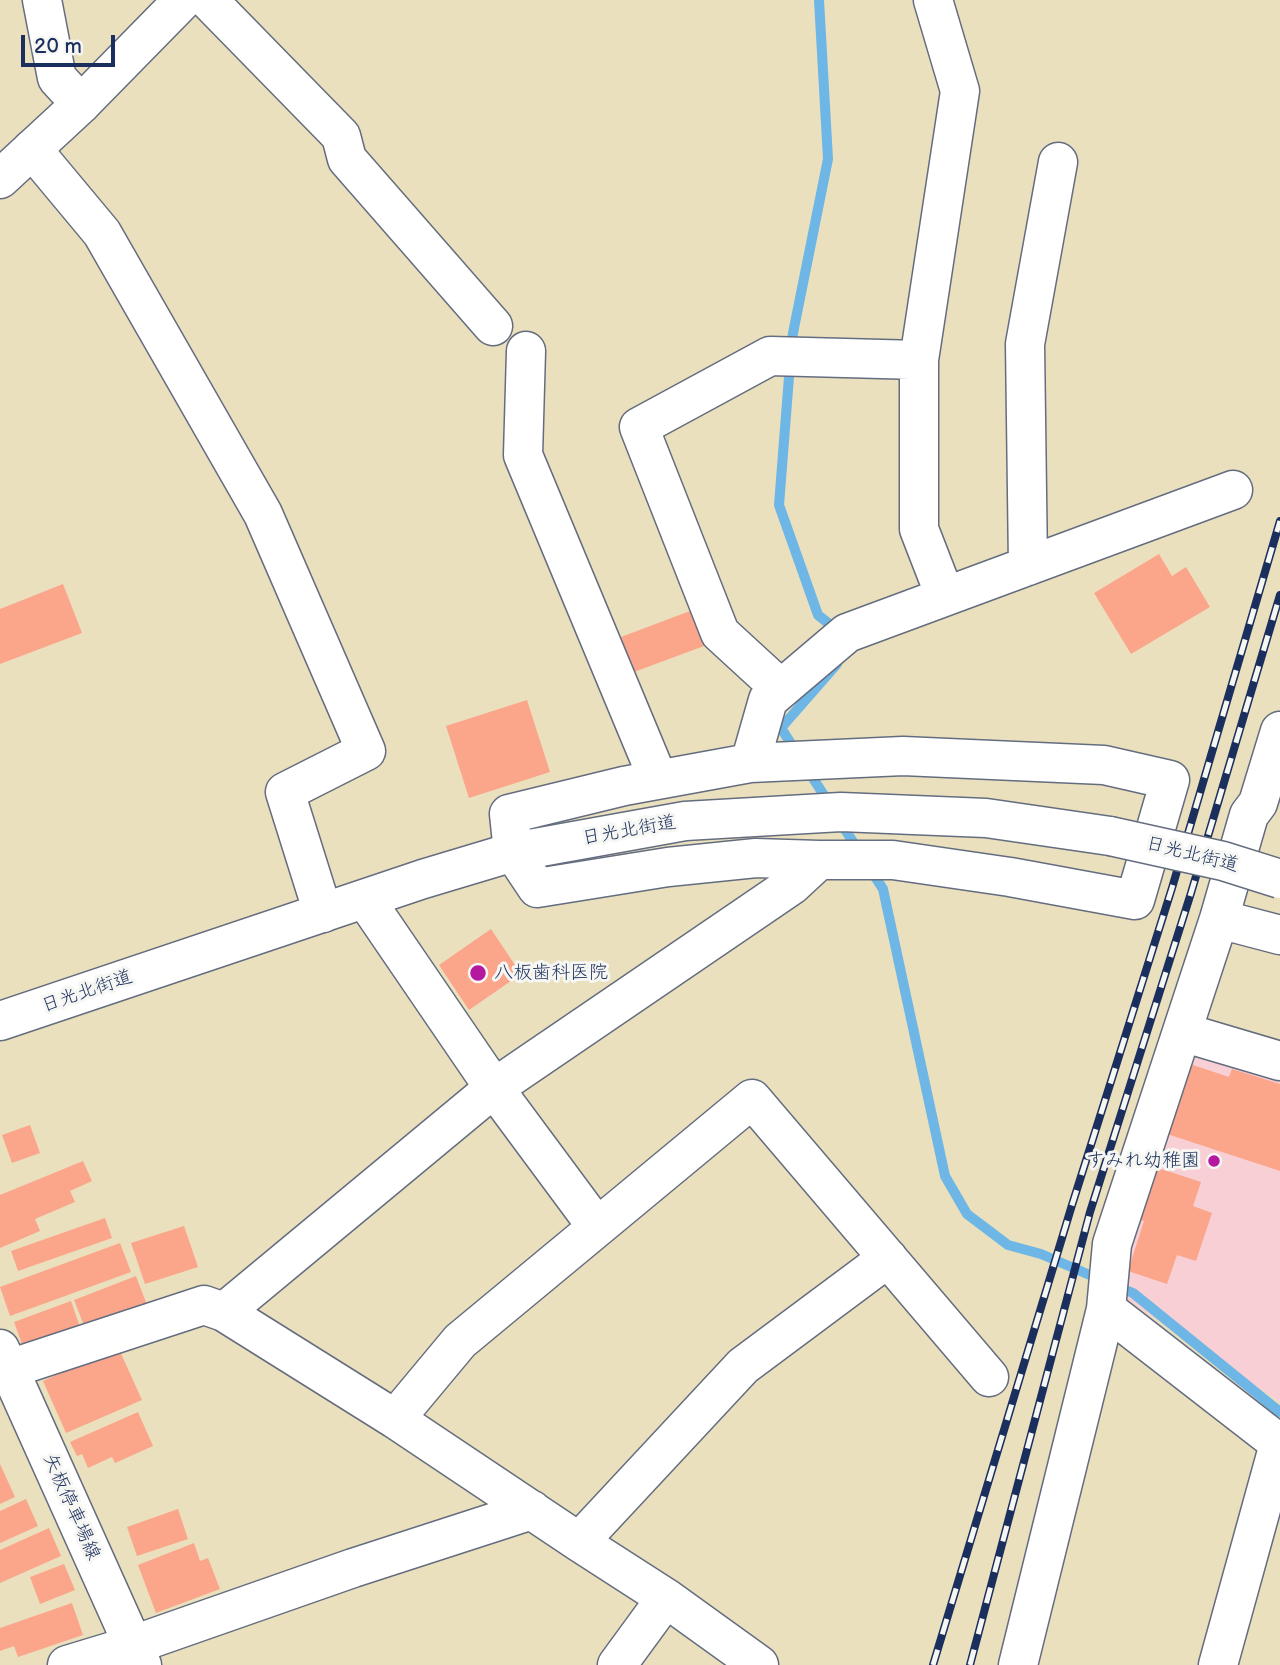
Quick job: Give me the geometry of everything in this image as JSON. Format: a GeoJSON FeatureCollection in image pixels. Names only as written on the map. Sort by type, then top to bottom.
{"type":"FeatureCollection","features":[{"type":"Feature","properties":{"kind":"main road"},"geometry":{"type":"LineString","coordinates":[[42,0],[57,78],[81,104]]}},
{"type":"Feature","properties":{"kind":"main road"},"geometry":{"type":"LineString","coordinates":[[0,179],[81,104],[183,0]]}},
{"type":"Feature","properties":{"kind":"main road"},"geometry":{"type":"LineString","coordinates":[[208,0],[341,136],[347,159],[493,326]]}},
{"type":"Feature","properties":{"kind":"main road"},"geometry":{"type":"LineString","coordinates":[[933,0],[960,91],[919,360],[919,529],[945,596]]}},
{"type":"Feature","properties":{"kind":"main road"},"geometry":{"type":"LineString","coordinates":[[32,149],[102,233],[263,514],[366,751],[285,792],[323,913]]}},
{"type":"Feature","properties":{"kind":"main road"},"geometry":{"type":"LineString","coordinates":[[1028,566],[1025,344],[1058,162]]}},
{"type":"Feature","properties":{"kind":"main road"},"geometry":{"type":"LineString","coordinates":[[526,351],[523,454],[657,779]]}},
{"type":"Feature","properties":{"kind":"main road"},"geometry":{"type":"LineString","coordinates":[[781,689],[720,633],[639,428],[770,356],[919,360]]}},
{"type":"Feature","properties":{"kind":"main road"},"geometry":{"type":"LineString","coordinates":[[750,763],[768,700],[847,633],[1233,491]]}},
{"type":"Feature","properties":{"kind":"main road"},"geometry":{"type":"LineString","coordinates":[[1017,1665],[1106,1309],[1112,1244],[1219,919],[1250,815],[1269,808],[1280,731]]}},
{"type":"Feature","properties":{"kind":"main road"},"geometry":{"type":"LineString","coordinates":[[917,757],[1104,765],[1170,780],[1135,900],[893,860],[756,858],[668,867],[537,888],[513,852],[509,814],[657,779],[750,763],[917,757]]}},
{"type":"Feature","properties":{"kind":"main road","name":"日光北街道"},"geometry":{"type":"LineString","coordinates":[[0,1021],[423,879],[513,852],[685,821],[841,812],[986,818],[1111,836],[1223,861],[1280,879]]}},
{"type":"Feature","properties":{"kind":"main road"},"geometry":{"type":"LineString","coordinates":[[224,1311],[494,1088],[792,885],[819,860]]}},
{"type":"Feature","properties":{"kind":"main road"},"geometry":{"type":"LineString","coordinates":[[365,899],[494,1088],[597,1227]]}},
{"type":"Feature","properties":{"kind":"main road"},"geometry":{"type":"LineString","coordinates":[[1219,919],[1280,936]]}},
{"type":"Feature","properties":{"kind":"main road"},"geometry":{"type":"LineString","coordinates":[[1182,1032],[1280,1060]]}},
{"type":"Feature","properties":{"kind":"main road"},"geometry":{"type":"LineString","coordinates":[[395,1419],[460,1341],[752,1099],[989,1377]]}},
{"type":"Feature","properties":{"kind":"main road"},"geometry":{"type":"LineString","coordinates":[[579,1542],[743,1366],[888,1258]]}},
{"type":"Feature","properties":{"kind":"main road"},"geometry":{"type":"LineString","coordinates":[[5,1359],[204,1305],[224,1311],[395,1419],[666,1598],[759,1665]]}},
{"type":"Feature","properties":{"kind":"main road"},"geometry":{"type":"LineString","coordinates":[[1106,1309],[1280,1444],[1219,1665]]}},
{"type":"Feature","properties":{"kind":"main road","name":"矢板停車場線"},"geometry":{"type":"LineString","coordinates":[[5,1359],[138,1655]]}},
{"type":"Feature","properties":{"kind":"main road"},"geometry":{"type":"LineString","coordinates":[[67,1665],[138,1655],[353,1568],[531,1510]]}},
{"type":"Feature","properties":{"kind":"main road"},"geometry":{"type":"LineString","coordinates":[[617,1665],[666,1598]]}},
{"type":"Feature","properties":{"kind":"shaded area","name":"すみれ幼稚園"},"geometry":{"type":"Polygon","coordinates":[[[1184,1044],[1280,1073],[1280,1402],[1123,1297],[1121,1249],[1184,1044]]]}},
{"type":"Feature","properties":{"kind":"building"},"geometry":{"type":"Polygon","coordinates":[[[1159,554],[1172,576],[1186,567],[1210,607],[1131,654],[1094,593],[1159,554]]]}},
{"type":"Feature","properties":{"kind":"building"},"geometry":{"type":"Polygon","coordinates":[[[63,584],[82,633],[0,664],[0,609],[63,584]]]}},
{"type":"Feature","properties":{"kind":"building"},"geometry":{"type":"Polygon","coordinates":[[[690,611],[704,646],[634,672],[621,637],[690,611]]]}},
{"type":"Feature","properties":{"kind":"building"},"geometry":{"type":"Polygon","coordinates":[[[527,700],[550,772],[469,798],[446,726],[527,700]]]}},
{"type":"Feature","properties":{"kind":"building"},"geometry":{"type":"Polygon","coordinates":[[[491,929],[521,974],[469,1010],[439,965],[491,929]]]}},
{"type":"Feature","properties":{"kind":"building"},"geometry":{"type":"Polygon","coordinates":[[[1187,1063],[1229,1077],[1232,1069],[1280,1084],[1280,1171],[1164,1133],[1187,1063]]]}},
{"type":"Feature","properties":{"kind":"building"},"geometry":{"type":"Polygon","coordinates":[[[30,1125],[40,1153],[12,1163],[2,1135],[30,1125]]]}},
{"type":"Feature","properties":{"kind":"building"},"geometry":{"type":"Polygon","coordinates":[[[83,1161],[92,1181],[70,1191],[75,1202],[35,1219],[40,1231],[0,1248],[0,1195],[83,1161]]]}},
{"type":"Feature","properties":{"kind":"building"},"geometry":{"type":"Polygon","coordinates":[[[1155,1167],[1201,1182],[1193,1206],[1212,1213],[1196,1261],[1177,1255],[1167,1284],[1128,1271],[1144,1221],[1137,1219],[1155,1167]]]}},
{"type":"Feature","properties":{"kind":"building"},"geometry":{"type":"Polygon","coordinates":[[[105,1218],[112,1238],[18,1271],[11,1251],[105,1218]]]}},
{"type":"Feature","properties":{"kind":"building"},"geometry":{"type":"Polygon","coordinates":[[[184,1226],[198,1267],[145,1284],[131,1243],[184,1226]]]}},
{"type":"Feature","properties":{"kind":"building"},"geometry":{"type":"Polygon","coordinates":[[[120,1243],[131,1272],[10,1316],[0,1287],[120,1243]]]}},
{"type":"Feature","properties":{"kind":"building"},"geometry":{"type":"Polygon","coordinates":[[[136,1276],[147,1305],[85,1328],[74,1300],[136,1276]]]}},
{"type":"Feature","properties":{"kind":"building"},"geometry":{"type":"Polygon","coordinates":[[[71,1301],[80,1327],[23,1347],[14,1322],[71,1301]]]}},
{"type":"Feature","properties":{"kind":"building"},"geometry":{"type":"Polygon","coordinates":[[[118,1347],[142,1400],[66,1433],[43,1381],[118,1347]]]}},
{"type":"Feature","properties":{"kind":"building"},"geometry":{"type":"Polygon","coordinates":[[[138,1412],[153,1446],[115,1463],[112,1457],[88,1468],[82,1454],[77,1456],[70,1442],[138,1412]]]}},
{"type":"Feature","properties":{"kind":"building"},"geometry":{"type":"Polygon","coordinates":[[[0,1464],[15,1497],[0,1504],[0,1464]]]}},
{"type":"Feature","properties":{"kind":"building"},"geometry":{"type":"Polygon","coordinates":[[[26,1499],[38,1526],[0,1543],[0,1511],[26,1499]]]}},
{"type":"Feature","properties":{"kind":"building"},"geometry":{"type":"Polygon","coordinates":[[[178,1509],[188,1539],[137,1556],[127,1527],[178,1509]]]}},
{"type":"Feature","properties":{"kind":"building"},"geometry":{"type":"Polygon","coordinates":[[[49,1528],[61,1556],[0,1583],[0,1550],[49,1528]]]}},
{"type":"Feature","properties":{"kind":"building"},"geometry":{"type":"Polygon","coordinates":[[[194,1543],[200,1561],[208,1558],[220,1589],[156,1613],[138,1565],[194,1543]]]}},
{"type":"Feature","properties":{"kind":"building"},"geometry":{"type":"Polygon","coordinates":[[[64,1564],[75,1590],[40,1604],[30,1577],[64,1564]]]}},
{"type":"Feature","properties":{"kind":"building"},"geometry":{"type":"Polygon","coordinates":[[[72,1603],[83,1635],[18,1657],[14,1646],[0,1651],[0,1628],[72,1603]]]}},
{"type":"Feature","properties":{"kind":"waterway"},"geometry":{"type":"LineString","coordinates":[[791,349],[828,159],[819,0]]}},
{"type":"Feature","properties":{"kind":"waterway"},"geometry":{"type":"LineString","coordinates":[[790,364],[779,505],[818,615],[837,630]]}},
{"type":"Feature","properties":{"kind":"waterway"},"geometry":{"type":"LineString","coordinates":[[797,753],[781,728],[837,664]]}},
{"type":"Feature","properties":{"kind":"waterway"},"geometry":{"type":"LineString","coordinates":[[807,769],[829,803]]}},
{"type":"Feature","properties":{"kind":"waterway"},"geometry":{"type":"LineString","coordinates":[[840,822],[859,851]]}},
{"type":"Feature","properties":{"kind":"waterway"},"geometry":{"type":"LineString","coordinates":[[870,869],[883,889],[945,1176],[967,1214],[1008,1245],[1041,1254],[1099,1279]]}},
{"type":"Feature","properties":{"kind":"waterway"},"geometry":{"type":"LineString","coordinates":[[1116,1286],[1133,1293],[1280,1412]]}},
{"type":"Feature","properties":{"kind":"railway"},"geometry":{"type":"LineString","coordinates":[[933,1665],[1072,1205],[1172,888],[1280,521]]}},
{"type":"Feature","properties":{"kind":"railway"},"geometry":{"type":"LineString","coordinates":[[970,1665],[1090,1212],[1191,893],[1280,595]]}},
{"type":"Feature","properties":{"kind":"place","name":"八板歯科医院"},"geometry":{"type":"Point","coordinates":[478,973]}},
{"type":"Feature","properties":{"kind":"place","name":"すみれ幼稚園"},"geometry":{"type":"Point","coordinates":[1214,1161]}}]}
